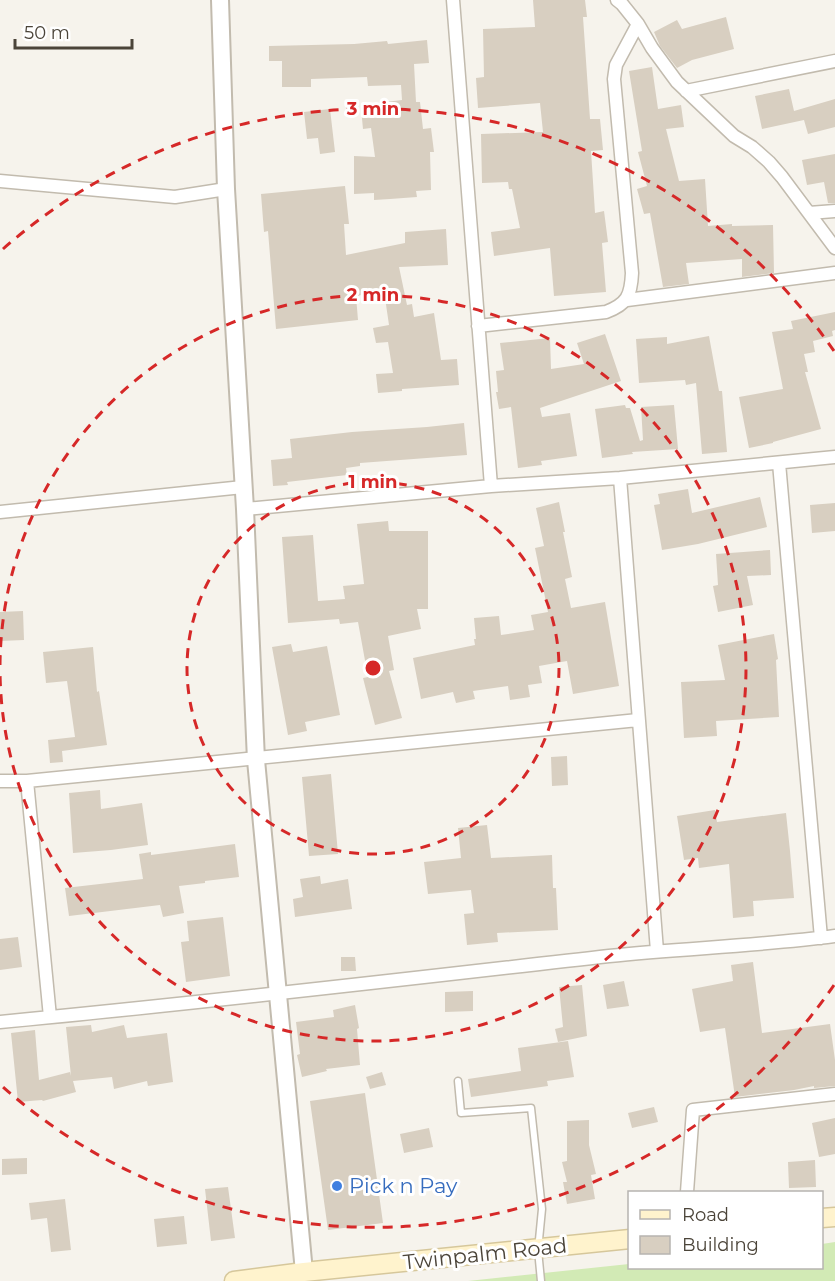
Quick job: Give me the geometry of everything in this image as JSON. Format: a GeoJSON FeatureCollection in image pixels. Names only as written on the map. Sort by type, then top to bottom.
{"type":"FeatureCollection","features":[{"type":"Feature","properties":{"kind":"main road","name":"Twinpalm Road"},"geometry":{"type":"LineString","coordinates":[[234,1281],[628,1239]]}},
{"type":"Feature","properties":{"kind":"street"},"geometry":{"type":"LineString","coordinates":[[220,0],[226,189],[245,509],[256,760],[304,1272]]}},
{"type":"Feature","properties":{"kind":"street"},"geometry":{"type":"LineString","coordinates":[[453,0],[491,486]]}},
{"type":"Feature","properties":{"kind":"street"},"geometry":{"type":"LineString","coordinates":[[617,0],[638,24],[677,82],[734,136],[752,147],[769,162],[835,248]]}},
{"type":"Feature","properties":{"kind":"street"},"geometry":{"type":"LineString","coordinates":[[627,300],[632,273],[614,80],[616,65],[638,24]]}},
{"type":"Feature","properties":{"kind":"street"},"geometry":{"type":"LineString","coordinates":[[686,92],[835,61]]}},
{"type":"Feature","properties":{"kind":"street"},"geometry":{"type":"LineString","coordinates":[[0,181],[176,197],[226,189]]}},
{"type":"Feature","properties":{"kind":"street"},"geometry":{"type":"LineString","coordinates":[[809,213],[835,211]]}},
{"type":"Feature","properties":{"kind":"street"},"geometry":{"type":"LineString","coordinates":[[478,326],[606,312],[617,308],[627,300],[835,273]]}},
{"type":"Feature","properties":{"kind":"street"},"geometry":{"type":"LineString","coordinates":[[245,509],[491,486],[620,478],[835,457]]}},
{"type":"Feature","properties":{"kind":"street"},"geometry":{"type":"LineString","coordinates":[[779,463],[821,938]]}},
{"type":"Feature","properties":{"kind":"street"},"geometry":{"type":"LineString","coordinates":[[620,478],[657,951]]}},
{"type":"Feature","properties":{"kind":"street"},"geometry":{"type":"LineString","coordinates":[[0,512],[243,487]]}},
{"type":"Feature","properties":{"kind":"street"},"geometry":{"type":"LineString","coordinates":[[0,782],[256,760],[638,720]]}},
{"type":"Feature","properties":{"kind":"street"},"geometry":{"type":"LineString","coordinates":[[27,781],[50,1017]]}},
{"type":"Feature","properties":{"kind":"street"},"geometry":{"type":"LineString","coordinates":[[0,1022],[657,951],[835,936]]}},
{"type":"Feature","properties":{"kind":"street"},"geometry":{"type":"LineString","coordinates":[[687,1191],[693,1110],[835,1094]]}},
{"type":"Feature","properties":{"kind":"lane"},"geometry":{"type":"LineString","coordinates":[[458,1081],[461,1113],[531,1108],[542,1209],[538,1250],[542,1281]]}},
{"type":"Feature","properties":{"kind":"green space"},"geometry":{"type":"Polygon","coordinates":[[[835,1242],[835,1281],[468,1281],[628,1264],[628,1269],[823,1269],[823,1244],[835,1242]]]}},
{"type":"Feature","properties":{"kind":"building"},"geometry":{"type":"Polygon","coordinates":[[[533,0],[585,0],[587,17],[583,17],[590,119],[600,119],[603,150],[591,151],[595,213],[604,211],[608,242],[602,243],[606,292],[554,296],[550,248],[494,256],[491,232],[520,228],[512,189],[509,189],[508,182],[482,183],[481,134],[543,132],[540,103],[478,108],[476,78],[484,77],[483,29],[535,27],[533,0]]]}},
{"type":"Feature","properties":{"kind":"building"},"geometry":{"type":"Polygon","coordinates":[[[726,17],[734,49],[692,60],[677,68],[660,46],[654,32],[677,20],[682,29],[726,17]]]}},
{"type":"Feature","properties":{"kind":"building"},"geometry":{"type":"Polygon","coordinates":[[[427,40],[429,63],[414,64],[416,102],[420,102],[423,129],[431,128],[434,152],[430,152],[431,190],[416,191],[417,197],[374,200],[374,193],[354,194],[354,156],[375,157],[371,128],[363,129],[361,108],[369,107],[369,104],[402,100],[401,85],[368,86],[367,77],[311,79],[311,87],[282,87],[282,61],[269,61],[269,46],[387,41],[388,44],[427,40]]]}},
{"type":"Feature","properties":{"kind":"building"},"geometry":{"type":"Polygon","coordinates":[[[652,67],[658,109],[681,105],[684,127],[666,129],[679,181],[705,179],[708,226],[773,225],[774,273],[742,277],[742,259],[686,263],[689,284],[663,287],[650,213],[644,214],[637,189],[647,186],[638,152],[642,151],[629,71],[652,67]]]}},
{"type":"Feature","properties":{"kind":"building"},"geometry":{"type":"Polygon","coordinates":[[[789,89],[794,111],[835,99],[835,127],[808,134],[804,120],[762,129],[755,96],[789,89]]]}},
{"type":"Feature","properties":{"kind":"building"},"geometry":{"type":"Polygon","coordinates":[[[330,109],[335,152],[320,154],[318,138],[307,139],[304,112],[330,109]]]}},
{"type":"Feature","properties":{"kind":"building"},"geometry":{"type":"Polygon","coordinates":[[[835,154],[835,203],[828,203],[824,182],[807,185],[802,160],[835,154]]]}},
{"type":"Feature","properties":{"kind":"building"},"geometry":{"type":"Polygon","coordinates":[[[345,186],[349,224],[344,224],[346,255],[405,243],[405,232],[446,229],[448,265],[399,267],[407,305],[412,304],[414,317],[434,313],[441,360],[457,359],[459,385],[378,393],[376,374],[393,373],[388,342],[376,343],[373,328],[389,325],[384,291],[356,296],[358,320],[276,329],[268,231],[264,232],[261,194],[345,186]]]}},
{"type":"Feature","properties":{"kind":"building"},"geometry":{"type":"Polygon","coordinates":[[[835,312],[833,336],[813,341],[815,352],[804,354],[808,372],[805,372],[821,429],[749,448],[739,397],[783,389],[772,332],[793,329],[791,321],[835,312]]]}},
{"type":"Feature","properties":{"kind":"building"},"geometry":{"type":"Polygon","coordinates":[[[605,334],[621,381],[540,408],[542,417],[570,413],[577,456],[541,461],[542,465],[518,468],[511,407],[499,409],[496,392],[498,392],[496,371],[504,370],[500,343],[550,338],[551,369],[584,364],[577,343],[605,334]]]}},
{"type":"Feature","properties":{"kind":"building"},"geometry":{"type":"Polygon","coordinates":[[[709,336],[719,391],[722,391],[727,452],[702,454],[696,383],[686,385],[685,380],[639,383],[636,339],[667,337],[667,344],[709,336]]]}},
{"type":"Feature","properties":{"kind":"building"},"geometry":{"type":"Polygon","coordinates":[[[625,405],[626,408],[630,408],[640,441],[643,440],[641,407],[674,405],[678,449],[632,452],[633,454],[602,458],[595,409],[625,405]]]}},
{"type":"Feature","properties":{"kind":"building"},"geometry":{"type":"Polygon","coordinates":[[[464,423],[467,455],[360,463],[360,466],[346,468],[347,475],[287,482],[288,485],[273,486],[271,460],[292,458],[290,439],[464,423]]]}},
{"type":"Feature","properties":{"kind":"building"},"geometry":{"type":"Polygon","coordinates":[[[688,489],[692,513],[760,497],[767,527],[698,544],[662,550],[654,505],[660,504],[658,494],[688,489]]]}},
{"type":"Feature","properties":{"kind":"building"},"geometry":{"type":"Polygon","coordinates":[[[559,502],[572,577],[565,579],[571,608],[605,602],[619,686],[573,694],[567,661],[539,666],[542,683],[528,685],[530,697],[510,700],[508,686],[473,691],[475,699],[456,703],[453,692],[421,699],[413,658],[475,645],[474,618],[499,616],[501,635],[534,630],[531,615],[548,612],[535,548],[544,546],[536,508],[559,502]]]}},
{"type":"Feature","properties":{"kind":"building"},"geometry":{"type":"Polygon","coordinates":[[[835,503],[835,531],[812,533],[810,505],[835,503]]]}},
{"type":"Feature","properties":{"kind":"building"},"geometry":{"type":"Polygon","coordinates":[[[388,521],[389,531],[428,531],[428,609],[417,609],[421,629],[388,636],[394,670],[389,671],[402,718],[375,725],[363,678],[368,677],[358,622],[340,624],[339,619],[288,623],[282,537],[313,535],[318,601],[345,599],[343,586],[364,584],[357,524],[388,521]]]}},
{"type":"Feature","properties":{"kind":"building"},"geometry":{"type":"Polygon","coordinates":[[[770,550],[771,575],[747,576],[753,605],[718,612],[713,586],[718,585],[716,554],[770,550]]]}},
{"type":"Feature","properties":{"kind":"building"},"geometry":{"type":"Polygon","coordinates":[[[23,611],[24,640],[0,641],[0,612],[23,611]]]}},
{"type":"Feature","properties":{"kind":"building"},"geometry":{"type":"Polygon","coordinates":[[[774,634],[778,659],[776,660],[779,717],[716,721],[717,736],[684,738],[681,682],[725,680],[718,645],[774,634]]]}},
{"type":"Feature","properties":{"kind":"building"},"geometry":{"type":"Polygon","coordinates":[[[291,644],[293,652],[327,646],[340,715],[305,722],[307,731],[288,735],[272,647],[291,644]]]}},
{"type":"Feature","properties":{"kind":"building"},"geometry":{"type":"Polygon","coordinates":[[[93,647],[97,692],[99,691],[107,745],[62,751],[63,762],[50,763],[48,740],[75,737],[67,681],[46,683],[43,652],[93,647]]]}},
{"type":"Feature","properties":{"kind":"building"},"geometry":{"type":"Polygon","coordinates":[[[567,756],[568,785],[552,786],[551,757],[567,756]]]}},
{"type":"Feature","properties":{"kind":"building"},"geometry":{"type":"Polygon","coordinates":[[[331,774],[338,854],[309,856],[302,777],[331,774]]]}},
{"type":"Feature","properties":{"kind":"building"},"geometry":{"type":"Polygon","coordinates":[[[100,790],[101,809],[142,803],[148,845],[73,853],[69,793],[100,790]]]}},
{"type":"Feature","properties":{"kind":"building"},"geometry":{"type":"Polygon","coordinates":[[[715,810],[717,822],[786,813],[794,898],[753,901],[754,916],[733,918],[729,864],[699,868],[698,858],[684,860],[677,816],[715,810]]]}},
{"type":"Feature","properties":{"kind":"building"},"geometry":{"type":"Polygon","coordinates":[[[487,825],[491,858],[552,855],[558,930],[497,933],[498,942],[467,945],[464,914],[474,913],[471,890],[428,894],[424,862],[461,858],[458,828],[487,825]]]}},
{"type":"Feature","properties":{"kind":"building"},"geometry":{"type":"Polygon","coordinates":[[[235,844],[239,877],[179,886],[184,913],[163,917],[160,905],[69,916],[65,888],[143,879],[139,854],[151,852],[151,855],[235,844]]]}},
{"type":"Feature","properties":{"kind":"building"},"geometry":{"type":"Polygon","coordinates":[[[320,876],[321,884],[348,879],[352,909],[295,917],[293,899],[303,897],[300,879],[320,876]]]}},
{"type":"Feature","properties":{"kind":"building"},"geometry":{"type":"Polygon","coordinates":[[[223,917],[230,976],[186,982],[181,942],[189,941],[187,921],[223,917]]]}},
{"type":"Feature","properties":{"kind":"building"},"geometry":{"type":"Polygon","coordinates":[[[18,937],[22,967],[0,970],[0,939],[18,937]]]}},
{"type":"Feature","properties":{"kind":"building"},"geometry":{"type":"Polygon","coordinates":[[[341,957],[355,957],[356,971],[341,971],[341,957]]]}},
{"type":"Feature","properties":{"kind":"building"},"geometry":{"type":"Polygon","coordinates":[[[753,962],[762,1033],[830,1024],[835,1060],[835,1086],[814,1088],[814,1086],[735,1097],[725,1028],[700,1032],[692,989],[733,981],[731,965],[753,962]]]}},
{"type":"Feature","properties":{"kind":"building"},"geometry":{"type":"Polygon","coordinates":[[[624,981],[629,1006],[607,1009],[603,985],[624,981]]]}},
{"type":"Feature","properties":{"kind":"building"},"geometry":{"type":"Polygon","coordinates":[[[582,985],[587,1036],[558,1042],[555,1029],[563,1027],[559,987],[582,985]]]}},
{"type":"Feature","properties":{"kind":"building"},"geometry":{"type":"Polygon","coordinates":[[[473,991],[473,1011],[445,1012],[445,992],[473,991]]]}},
{"type":"Feature","properties":{"kind":"building"},"geometry":{"type":"Polygon","coordinates":[[[355,1005],[359,1028],[357,1029],[360,1065],[326,1069],[327,1071],[302,1077],[297,1055],[300,1054],[296,1022],[334,1017],[333,1010],[355,1005]]]}},
{"type":"Feature","properties":{"kind":"building"},"geometry":{"type":"Polygon","coordinates":[[[91,1025],[92,1032],[124,1025],[127,1038],[167,1033],[173,1082],[148,1086],[147,1081],[114,1089],[112,1077],[73,1081],[76,1092],[43,1101],[18,1102],[11,1033],[35,1030],[39,1080],[70,1072],[71,1076],[66,1027],[91,1025]]]}},
{"type":"Feature","properties":{"kind":"building"},"geometry":{"type":"Polygon","coordinates":[[[568,1041],[574,1077],[547,1081],[548,1086],[471,1097],[468,1079],[521,1071],[518,1048],[568,1041]]]}},
{"type":"Feature","properties":{"kind":"building"},"geometry":{"type":"Polygon","coordinates":[[[382,1072],[386,1085],[370,1089],[366,1077],[382,1072]]]}},
{"type":"Feature","properties":{"kind":"building"},"geometry":{"type":"Polygon","coordinates":[[[365,1093],[383,1223],[328,1230],[310,1101],[365,1093]]]}},
{"type":"Feature","properties":{"kind":"building"},"geometry":{"type":"Polygon","coordinates":[[[654,1107],[658,1122],[632,1128],[628,1113],[654,1107]]]}},
{"type":"Feature","properties":{"kind":"building"},"geometry":{"type":"Polygon","coordinates":[[[835,1118],[835,1154],[819,1157],[812,1123],[835,1118]]]}},
{"type":"Feature","properties":{"kind":"building"},"geometry":{"type":"Polygon","coordinates":[[[589,1120],[589,1145],[596,1174],[591,1175],[595,1199],[567,1204],[563,1182],[567,1182],[562,1162],[567,1161],[567,1121],[589,1120]]]}},
{"type":"Feature","properties":{"kind":"building"},"geometry":{"type":"Polygon","coordinates":[[[429,1128],[433,1147],[404,1153],[400,1134],[429,1128]]]}},
{"type":"Feature","properties":{"kind":"building"},"geometry":{"type":"Polygon","coordinates":[[[27,1158],[27,1174],[2,1175],[2,1159],[27,1158]]]}},
{"type":"Feature","properties":{"kind":"building"},"geometry":{"type":"Polygon","coordinates":[[[815,1160],[816,1187],[789,1188],[788,1162],[815,1160]]]}},
{"type":"Feature","properties":{"kind":"building"},"geometry":{"type":"Polygon","coordinates":[[[228,1187],[235,1238],[211,1241],[205,1189],[228,1187]]]}},
{"type":"Feature","properties":{"kind":"building"},"geometry":{"type":"Polygon","coordinates":[[[65,1199],[71,1250],[51,1252],[47,1218],[31,1220],[29,1203],[65,1199]]]}},
{"type":"Feature","properties":{"kind":"building"},"geometry":{"type":"Polygon","coordinates":[[[184,1216],[187,1244],[157,1247],[154,1219],[184,1216]]]}},
{"type":"Feature","properties":{"kind":"place","name":"Pick n Pay"},"geometry":{"type":"Point","coordinates":[337,1186]}}]}
